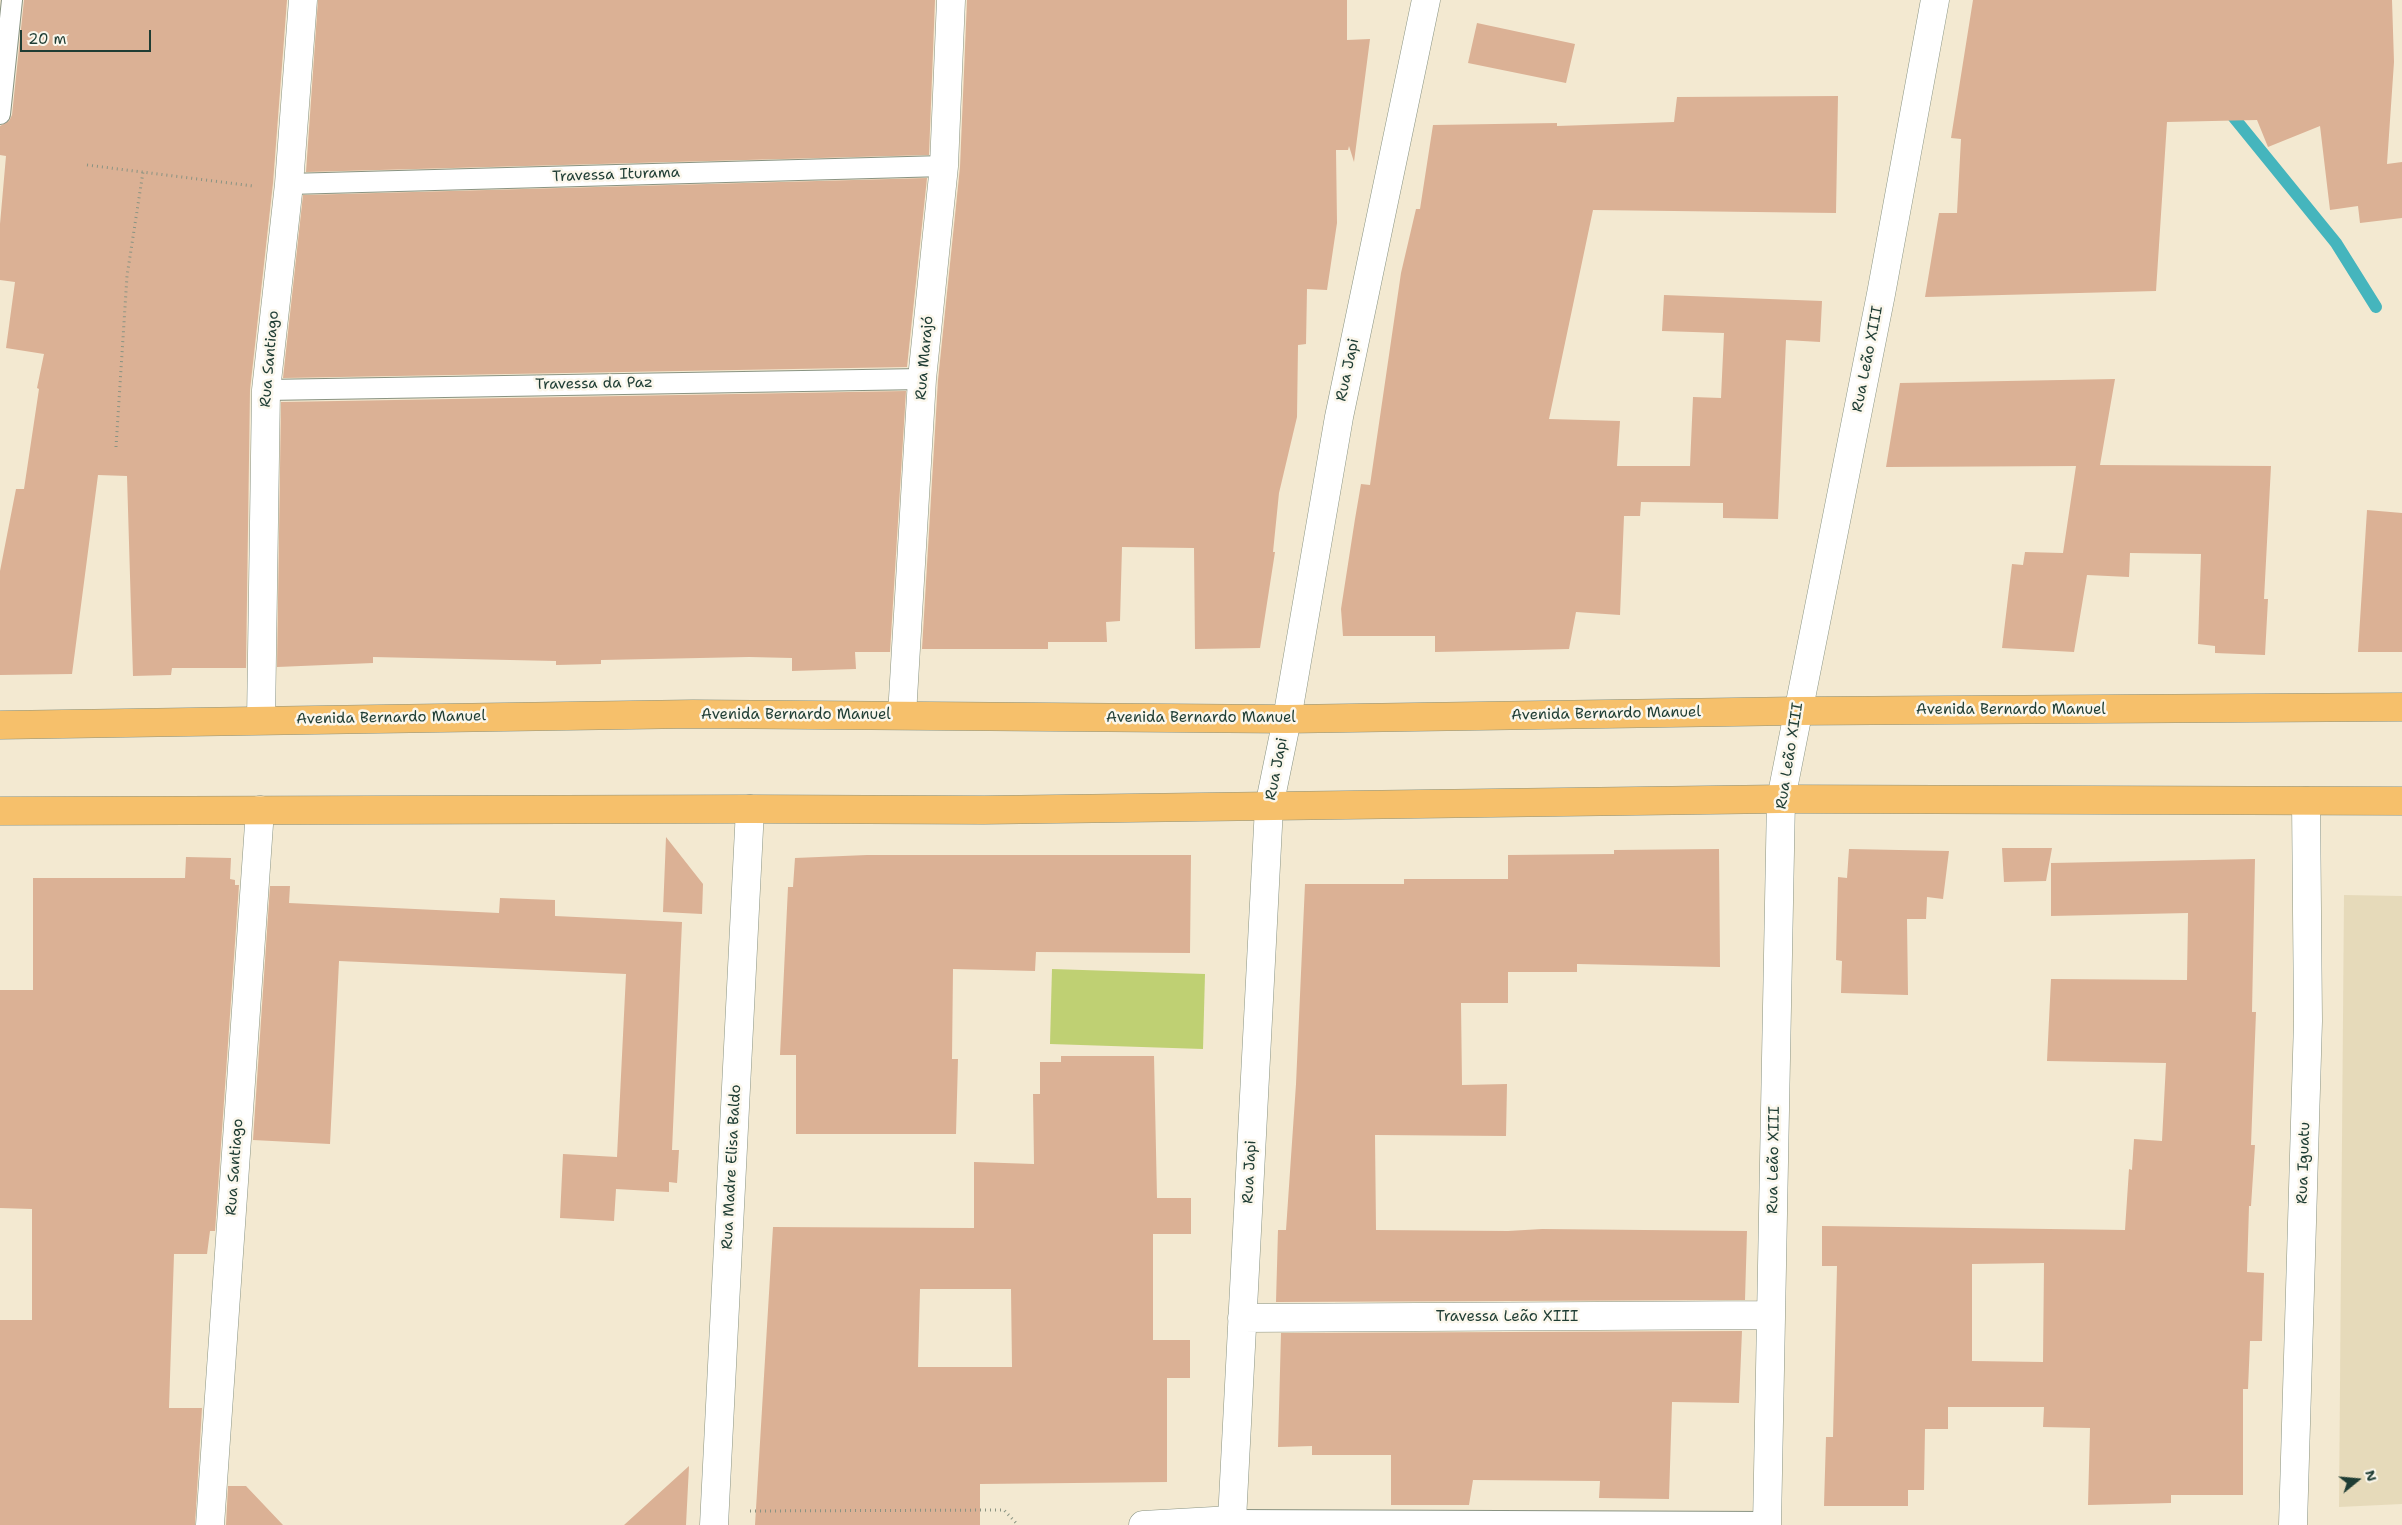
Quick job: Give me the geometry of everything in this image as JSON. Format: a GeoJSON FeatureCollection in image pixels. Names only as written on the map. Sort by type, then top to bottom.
{"type":"FeatureCollection","features":[{"type":"Feature","properties":{"kind":"main road","name":"Avenida Bernardo Manuel"},"geometry":{"type":"LineString","coordinates":[[0,725],[693,714],[1287,719],[1797,711],[2402,707]]}},
{"type":"Feature","properties":{"kind":"main road"},"geometry":{"type":"LineString","coordinates":[[0,811],[984,810],[1780,799],[2402,801]]}},
{"type":"Feature","properties":{"kind":"street","name":"Rua Santiago"},"geometry":{"type":"LineString","coordinates":[[260,720],[266,390],[289,184],[303,0]]}},
{"type":"Feature","properties":{"kind":"street","name":"Rua Marajó"},"geometry":{"type":"LineString","coordinates":[[902,715],[922,379],[944,166],[951,0]]}},
{"type":"Feature","properties":{"kind":"street","name":"Rua Japi"},"geometry":{"type":"LineString","coordinates":[[1232,1520],[1269,807],[1287,719],[1338,417],[1426,0]]}},
{"type":"Feature","properties":{"kind":"street","name":"Rua Leão XIII"},"geometry":{"type":"LineString","coordinates":[[1768,1524],[1780,799],[1881,294],[1935,0]]}},
{"type":"Feature","properties":{"kind":"street","name":"Rua Iguatu"},"geometry":{"type":"LineString","coordinates":[[2293,1525],[2308,1021],[2306,801]]}},
{"type":"Feature","properties":{"kind":"street","name":"Rua Madre Elisa Baldo"},"geometry":{"type":"LineString","coordinates":[[714,1518],[750,809]]}},
{"type":"Feature","properties":{"kind":"street","name":"Rua Santiago"},"geometry":{"type":"LineString","coordinates":[[210,1525],[260,810]]}},
{"type":"Feature","properties":{"kind":"street","name":"Travessa Leão XIII"},"geometry":{"type":"LineString","coordinates":[[1242,1318],[1772,1315]]}},
{"type":"Feature","properties":{"kind":"street"},"geometry":{"type":"LineString","coordinates":[[1143,1525],[1232,1520]]}},
{"type":"Feature","properties":{"kind":"lane"},"geometry":{"type":"LineString","coordinates":[[0,114],[12,0]]}},
{"type":"Feature","properties":{"kind":"lane","name":"Travessa Iturama"},"geometry":{"type":"LineString","coordinates":[[289,184],[944,166]]}},
{"type":"Feature","properties":{"kind":"lane","name":"Travessa da Paz"},"geometry":{"type":"LineString","coordinates":[[266,390],[922,379]]}},
{"type":"Feature","properties":{"kind":"lane"},"geometry":{"type":"LineString","coordinates":[[1232,1520],[1422,1523],[1768,1524]]}},
{"type":"Feature","properties":{"kind":"path"},"geometry":{"type":"LineString","coordinates":[[87,164],[257,186],[289,184]]}},
{"type":"Feature","properties":{"kind":"path"},"geometry":{"type":"LineString","coordinates":[[116,446],[127,276],[143,172]]}},
{"type":"Feature","properties":{"kind":"path"},"geometry":{"type":"LineString","coordinates":[[714,1518],[1004,1510],[1018,1525]]}},
{"type":"Feature","properties":{"kind":"shaded area"},"geometry":{"type":"Polygon","coordinates":[[[2344,895],[2402,896],[2402,1504],[2339,1507],[2344,895]]]}},
{"type":"Feature","properties":{"kind":"green space"},"geometry":{"type":"Polygon","coordinates":[[[1052,969],[1205,974],[1203,1049],[1050,1044],[1052,969]]]}},
{"type":"Feature","properties":{"kind":"building"},"geometry":{"type":"Polygon","coordinates":[[[24,0],[287,0],[273,183],[250,390],[246,668],[172,668],[171,675],[133,676],[127,476],[98,475],[72,674],[0,675],[0,571],[16,489],[24,489],[39,389],[37,388],[44,354],[6,348],[15,282],[0,280],[0,224],[6,156],[0,155],[0,126],[9,121],[12,115],[24,0]]]}},
{"type":"Feature","properties":{"kind":"building"},"geometry":{"type":"Polygon","coordinates":[[[318,0],[935,0],[929,155],[306,172],[318,0]]]}},
{"type":"Feature","properties":{"kind":"building"},"geometry":{"type":"Polygon","coordinates":[[[967,0],[1347,0],[1347,40],[1370,39],[1354,162],[1349,146],[1348,150],[1336,150],[1337,223],[1327,290],[1307,289],[1306,344],[1298,345],[1297,417],[1279,493],[1273,552],[1275,552],[1260,648],[1195,649],[1194,548],[1122,547],[1120,621],[1106,622],[1107,642],[1048,642],[1048,649],[922,649],[938,380],[960,167],[967,0]]]}},
{"type":"Feature","properties":{"kind":"building"},"geometry":{"type":"Polygon","coordinates":[[[1973,0],[2392,0],[2394,62],[2387,164],[2402,162],[2402,218],[2360,223],[2358,206],[2330,210],[2320,126],[2268,147],[2257,120],[2167,122],[2156,291],[1925,297],[1939,213],[1957,213],[1961,139],[1951,138],[1973,0]]]}},
{"type":"Feature","properties":{"kind":"building"},"geometry":{"type":"Polygon","coordinates":[[[1477,23],[1575,44],[1566,83],[1468,63],[1477,23]]]}},
{"type":"Feature","properties":{"kind":"building"},"geometry":{"type":"Polygon","coordinates":[[[1838,96],[1836,213],[1593,210],[1549,419],[1620,421],[1617,466],[1690,466],[1693,397],[1721,398],[1724,333],[1662,331],[1664,295],[1822,301],[1820,342],[1786,340],[1778,519],[1723,518],[1723,503],[1641,502],[1640,516],[1624,516],[1620,615],[1576,612],[1569,649],[1435,652],[1435,636],[1343,636],[1341,609],[1361,484],[1370,485],[1401,273],[1416,209],[1420,209],[1433,125],[1557,123],[1557,126],[1674,122],[1677,97],[1838,96]]]}},
{"type":"Feature","properties":{"kind":"building"},"geometry":{"type":"Polygon","coordinates":[[[927,178],[907,367],[283,378],[303,195],[927,178]]]}},
{"type":"Feature","properties":{"kind":"building"},"geometry":{"type":"Polygon","coordinates":[[[2115,379],[2100,465],[2271,466],[2264,599],[2268,599],[2265,655],[2215,653],[2215,646],[2198,644],[2201,554],[2130,553],[2129,577],[2087,575],[2074,652],[2002,648],[2012,564],[2023,565],[2025,552],[2063,553],[2076,466],[1886,467],[1900,383],[2115,379]]]}},
{"type":"Feature","properties":{"kind":"building"},"geometry":{"type":"Polygon","coordinates":[[[906,391],[890,652],[855,652],[856,669],[792,671],[792,658],[749,657],[601,660],[601,664],[556,665],[556,661],[373,657],[373,663],[277,667],[281,402],[906,391]]]}},
{"type":"Feature","properties":{"kind":"building"},"geometry":{"type":"Polygon","coordinates":[[[2367,510],[2402,513],[2402,652],[2358,652],[2367,510]]]}},
{"type":"Feature","properties":{"kind":"building"},"geometry":{"type":"Polygon","coordinates":[[[666,837],[703,884],[702,914],[663,912],[666,837]]]}},
{"type":"Feature","properties":{"kind":"building"},"geometry":{"type":"Polygon","coordinates":[[[2002,848],[2052,848],[2046,881],[2004,882],[2002,848]]]}},
{"type":"Feature","properties":{"kind":"building"},"geometry":{"type":"Polygon","coordinates":[[[1719,849],[1720,967],[1577,964],[1577,972],[1508,972],[1508,1003],[1461,1003],[1462,1085],[1507,1084],[1506,1136],[1375,1135],[1376,1230],[1747,1231],[1745,1300],[1276,1302],[1278,1230],[1286,1230],[1296,1084],[1305,884],[1404,884],[1404,879],[1508,879],[1508,855],[1614,854],[1614,850],[1719,849]]]}},
{"type":"Feature","properties":{"kind":"building"},"geometry":{"type":"Polygon","coordinates":[[[1849,849],[1949,851],[1943,899],[1927,897],[1926,919],[1907,919],[1908,995],[1841,993],[1842,961],[1836,960],[1838,877],[1847,878],[1849,849]]]}},
{"type":"Feature","properties":{"kind":"building"},"geometry":{"type":"Polygon","coordinates":[[[867,855],[1191,855],[1190,953],[1036,952],[1035,971],[953,969],[952,1059],[958,1059],[956,1134],[796,1134],[796,1055],[780,1055],[788,887],[793,887],[795,858],[867,855]]]}},
{"type":"Feature","properties":{"kind":"building"},"geometry":{"type":"Polygon","coordinates":[[[186,857],[231,858],[230,879],[235,880],[235,885],[239,885],[215,1231],[210,1231],[207,1254],[174,1254],[169,1408],[202,1408],[195,1525],[0,1525],[0,1320],[32,1320],[32,1209],[0,1208],[0,990],[33,990],[33,878],[185,878],[186,857]]]}},
{"type":"Feature","properties":{"kind":"building"},"geometry":{"type":"Polygon","coordinates":[[[2255,859],[2252,1012],[2256,1012],[2251,1145],[2255,1145],[2251,1206],[2249,1206],[2247,1272],[2264,1273],[2262,1341],[2250,1341],[2248,1389],[2243,1389],[2243,1495],[2171,1495],[2171,1503],[2088,1505],[2090,1428],[2043,1427],[2044,1407],[1948,1407],[1948,1429],[1925,1429],[1924,1490],[1908,1490],[1908,1506],[1824,1506],[1826,1437],[1833,1437],[1837,1266],[1822,1266],[1822,1226],[2125,1230],[2129,1169],[2132,1170],[2134,1139],[2162,1141],[2166,1063],[2047,1061],[2051,979],[2187,980],[2188,913],[2051,916],[2051,863],[2255,859]],[[2044,1263],[1972,1264],[1972,1361],[2043,1362],[2044,1263]]]}},
{"type":"Feature","properties":{"kind":"building"},"geometry":{"type":"Polygon","coordinates":[[[270,886],[290,886],[289,903],[499,913],[500,898],[555,900],[555,916],[682,922],[672,1150],[679,1150],[677,1183],[669,1182],[669,1192],[616,1189],[614,1221],[560,1218],[563,1154],[617,1157],[626,974],[339,961],[330,1144],[253,1140],[270,886]]]}},
{"type":"Feature","properties":{"kind":"building"},"geometry":{"type":"Polygon","coordinates":[[[1061,1056],[1154,1056],[1157,1198],[1191,1198],[1191,1234],[1153,1234],[1153,1340],[1190,1340],[1190,1378],[1167,1378],[1167,1482],[980,1484],[980,1525],[755,1525],[773,1227],[974,1228],[974,1162],[1034,1164],[1033,1094],[1040,1094],[1040,1062],[1061,1062],[1061,1056]],[[920,1289],[918,1367],[1012,1367],[1011,1289],[920,1289]]]}},
{"type":"Feature","properties":{"kind":"building"},"geometry":{"type":"Polygon","coordinates":[[[1742,1331],[1739,1403],[1672,1402],[1669,1499],[1599,1498],[1600,1481],[1473,1480],[1469,1505],[1391,1505],[1391,1455],[1312,1455],[1312,1446],[1278,1447],[1281,1333],[1742,1331]]]}},
{"type":"Feature","properties":{"kind":"building"},"geometry":{"type":"Polygon","coordinates":[[[689,1466],[686,1525],[624,1525],[689,1466]]]}},
{"type":"Feature","properties":{"kind":"building"},"geometry":{"type":"Polygon","coordinates":[[[228,1486],[246,1486],[283,1525],[226,1525],[228,1486]]]}},
{"type":"Feature","properties":{"kind":"waterway"},"geometry":{"type":"LineString","coordinates":[[2227,109],[2336,243],[2376,307]]}}]}
